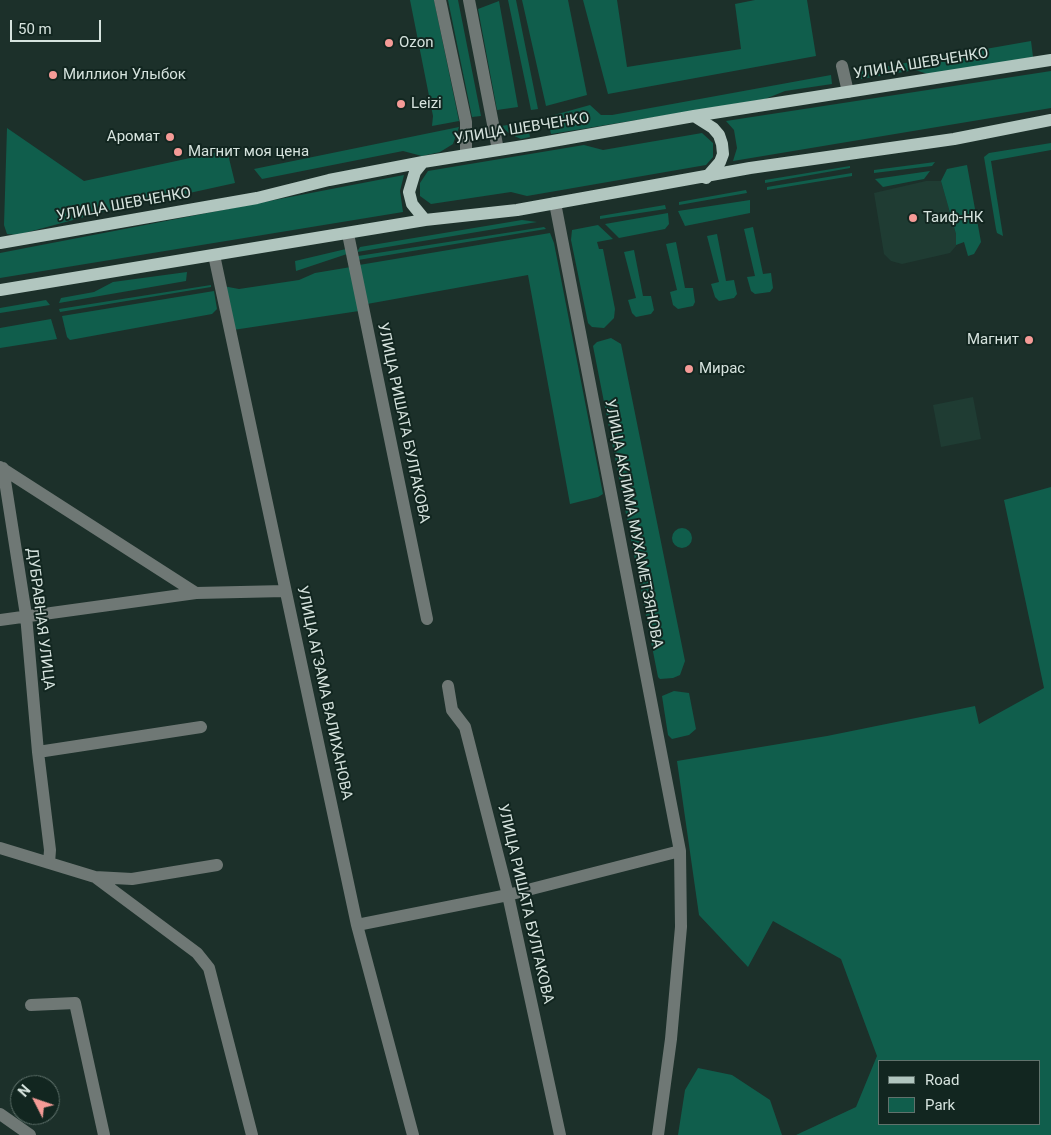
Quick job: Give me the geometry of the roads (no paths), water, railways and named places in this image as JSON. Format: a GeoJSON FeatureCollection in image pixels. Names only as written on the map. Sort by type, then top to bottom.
{"type":"FeatureCollection","features":[{"type":"Feature","properties":{"kind":"main road","name":"УЛИЦА ШЕВЧЕНКО"},"geometry":{"type":"LineString","coordinates":[[0,244],[257,198],[329,180],[423,162],[694,116],[1051,60]]}},
{"type":"Feature","properties":{"kind":"main road"},"geometry":{"type":"LineString","coordinates":[[694,116],[713,128],[719,135],[722,144],[723,154],[720,162],[706,178]]}},
{"type":"Feature","properties":{"kind":"main road"},"geometry":{"type":"LineString","coordinates":[[0,290],[425,220],[517,210],[853,152],[954,138],[1051,120]]}},
{"type":"Feature","properties":{"kind":"main road"},"geometry":{"type":"LineString","coordinates":[[423,162],[416,172],[409,192],[412,204],[425,220]]}},
{"type":"Feature","properties":{"kind":"street"},"geometry":{"type":"LineString","coordinates":[[440,0],[466,122],[466,155]]}},
{"type":"Feature","properties":{"kind":"street"},"geometry":{"type":"LineString","coordinates":[[469,0],[498,150]]}},
{"type":"Feature","properties":{"kind":"street"},"geometry":{"type":"LineString","coordinates":[[842,66],[848,92]]}},
{"type":"Feature","properties":{"kind":"street","name":"УЛИЦА АКЛИМА МУХАМЕТЗЯНОВА"},"geometry":{"type":"LineString","coordinates":[[555,203],[680,850],[681,927],[671,1039],[658,1135]]}},
{"type":"Feature","properties":{"kind":"street","name":"УЛИЦА РИШАТА БУЛГАКОВА"},"geometry":{"type":"LineString","coordinates":[[348,234],[427,619]]}},
{"type":"Feature","properties":{"kind":"street","name":"УЛИЦА АГЗАМА ВАЛИХАНОВА"},"geometry":{"type":"LineString","coordinates":[[214,255],[357,925],[413,1135]]}},
{"type":"Feature","properties":{"kind":"street"},"geometry":{"type":"LineString","coordinates":[[1,468],[196,593]]}},
{"type":"Feature","properties":{"kind":"street","name":"ДУБРАВНАЯ УЛИЦА"},"geometry":{"type":"LineString","coordinates":[[1,468],[26,615],[38,752],[50,850],[49,863]]}},
{"type":"Feature","properties":{"kind":"street"},"geometry":{"type":"LineString","coordinates":[[0,620],[196,593],[285,591]]}},
{"type":"Feature","properties":{"kind":"street","name":"УЛИЦА РИШАТА БУЛГАКОВА"},"geometry":{"type":"LineString","coordinates":[[448,686],[452,710],[465,727],[508,894],[560,1135]]}},
{"type":"Feature","properties":{"kind":"street"},"geometry":{"type":"LineString","coordinates":[[38,752],[201,727]]}},
{"type":"Feature","properties":{"kind":"street"},"geometry":{"type":"LineString","coordinates":[[0,848],[95,877],[132,879],[217,865]]}},
{"type":"Feature","properties":{"kind":"street"},"geometry":{"type":"LineString","coordinates":[[357,925],[508,894],[680,850]]}},
{"type":"Feature","properties":{"kind":"street"},"geometry":{"type":"LineString","coordinates":[[95,877],[197,953],[209,968],[252,1135]]}},
{"type":"Feature","properties":{"kind":"street"},"geometry":{"type":"LineString","coordinates":[[31,1004],[75,1003],[104,1135]]}},
{"type":"Feature","properties":{"kind":"street"},"geometry":{"type":"LineString","coordinates":[[0,1114],[30,1135]]}},
{"type":"Feature","properties":{"kind":"place","name":"Ozon"},"geometry":{"type":"Point","coordinates":[389,43]}},
{"type":"Feature","properties":{"kind":"place","name":"Миллион Улыбок"},"geometry":{"type":"Point","coordinates":[53,75]}},
{"type":"Feature","properties":{"kind":"place","name":"Leizi"},"geometry":{"type":"Point","coordinates":[401,104]}},
{"type":"Feature","properties":{"kind":"place","name":"Аромат"},"geometry":{"type":"Point","coordinates":[170,137]}},
{"type":"Feature","properties":{"kind":"place","name":"Магнит моя цена"},"geometry":{"type":"Point","coordinates":[178,152]}},
{"type":"Feature","properties":{"kind":"place","name":"Таиф-НК"},"geometry":{"type":"Point","coordinates":[913,218]}},
{"type":"Feature","properties":{"kind":"place","name":"Магнит"},"geometry":{"type":"Point","coordinates":[1029,340]}},
{"type":"Feature","properties":{"kind":"place","name":"Мирас"},"geometry":{"type":"Point","coordinates":[689,369]}}]}
